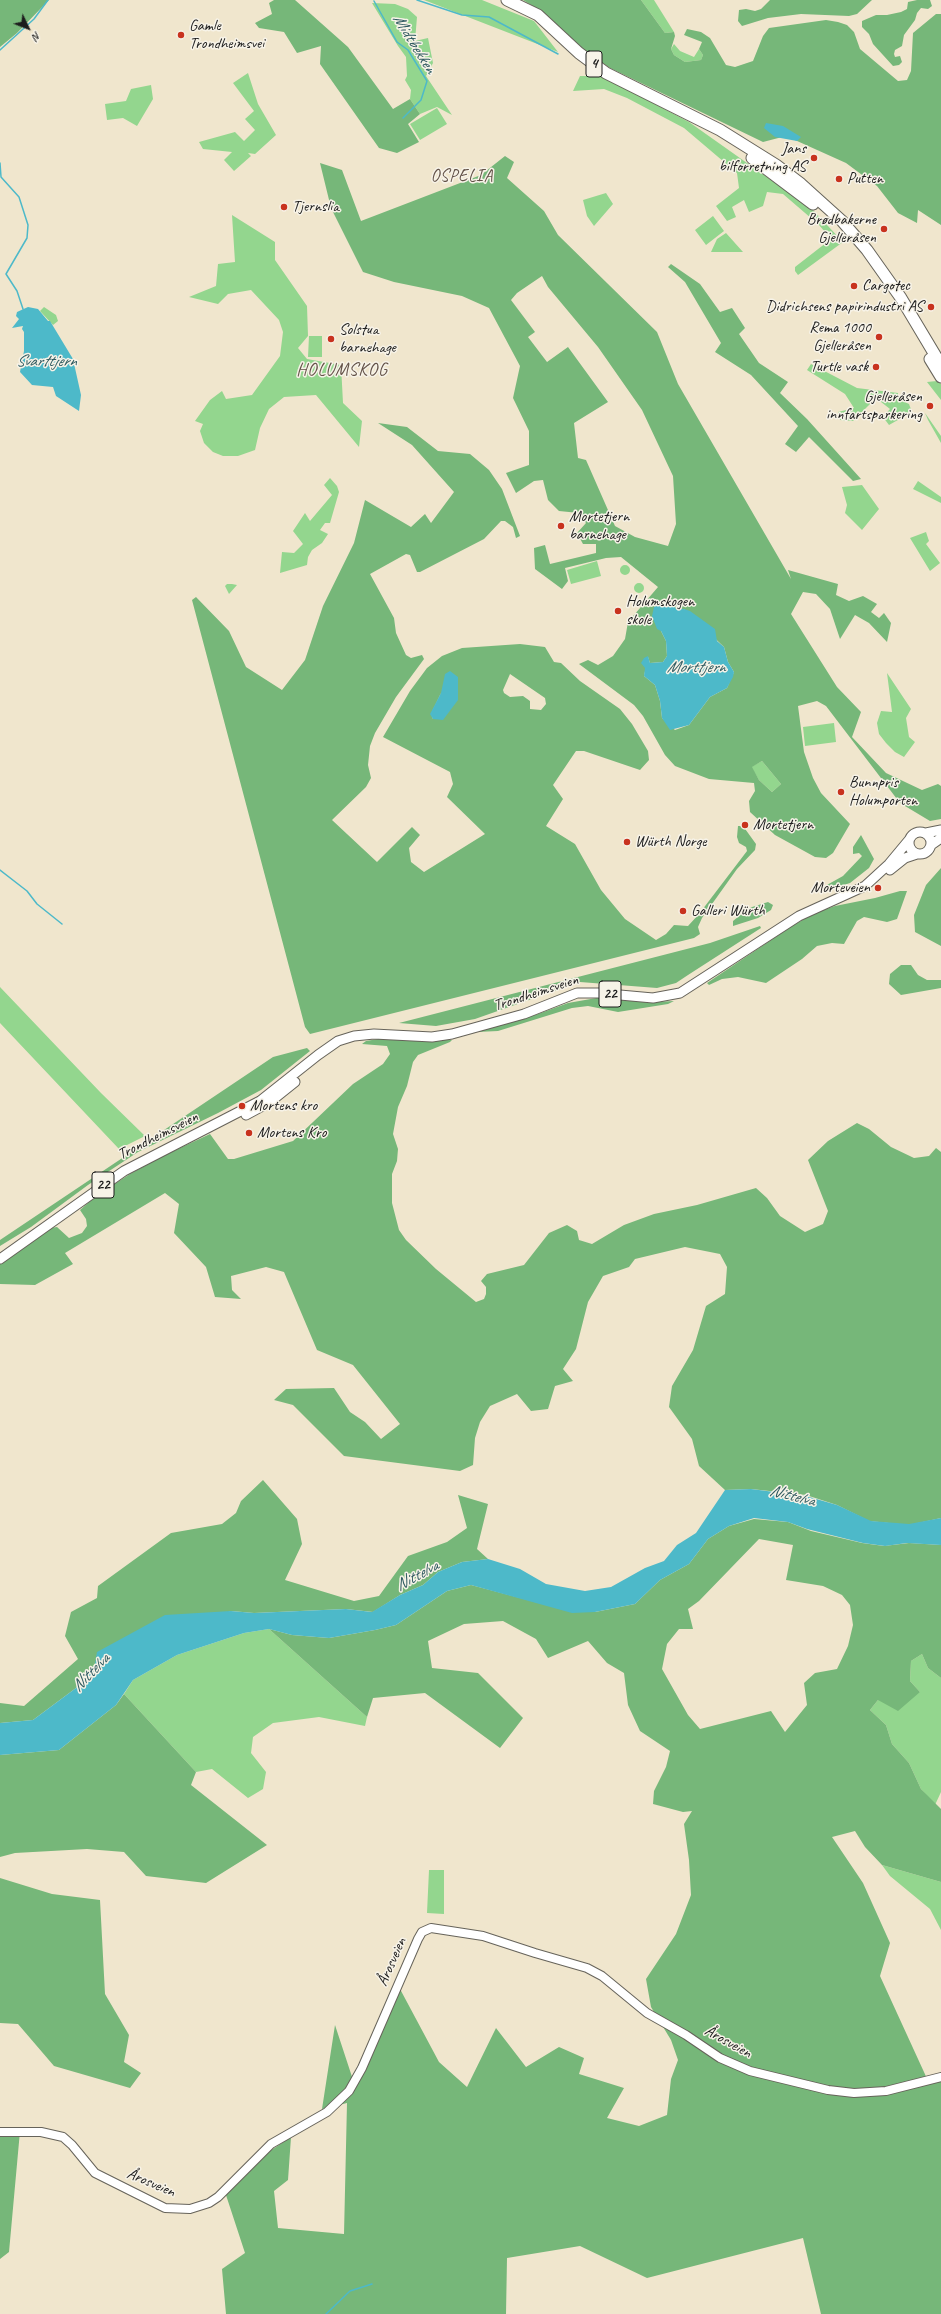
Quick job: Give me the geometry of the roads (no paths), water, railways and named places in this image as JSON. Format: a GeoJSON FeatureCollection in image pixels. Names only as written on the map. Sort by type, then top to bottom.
{"type":"FeatureCollection","features":[{"type":"Feature","properties":{"kind":"highway","name":"4"},"geometry":{"type":"LineString","coordinates":[[507,0],[538,16],[579,53],[606,73],[720,130],[776,165],[842,220],[880,268],[941,364]]}},
{"type":"Feature","properties":{"kind":"highway","name":"4"},"geometry":{"type":"LineString","coordinates":[[690,116],[788,184],[844,234],[887,288],[941,378]]}},
{"type":"Feature","properties":{"kind":"main road","name":"22"},"geometry":{"type":"LineString","coordinates":[[909,840],[916,832],[926,833],[941,830]]}},
{"type":"Feature","properties":{"kind":"main road"},"geometry":{"type":"LineString","coordinates":[[926,833],[931,840],[931,845]]}},
{"type":"Feature","properties":{"kind":"main road","name":"22"},"geometry":{"type":"LineString","coordinates":[[917,854],[926,853],[931,845],[941,838]]}},
{"type":"Feature","properties":{"kind":"main road"},"geometry":{"type":"LineString","coordinates":[[909,840],[910,849],[917,854]]}},
{"type":"Feature","properties":{"kind":"main road","name":"Trondheimsveien"},"geometry":{"type":"LineString","coordinates":[[0,1259],[116,1176],[214,1126],[266,1096],[333,1044],[354,1036],[386,1033],[432,1036],[452,1034],[517,1016],[577,993],[598,993],[653,998],[669,996],[694,985],[799,916],[832,902],[870,882],[909,840]]}},
{"type":"Feature","properties":{"kind":"main road","name":"Trondheimsveien"},"geometry":{"type":"LineString","coordinates":[[832,902],[847,899],[861,893],[901,861],[917,854]]}},
{"type":"Feature","properties":{"kind":"main road","name":"Årosveien"},"geometry":{"type":"LineString","coordinates":[[0,2132],[41,2132],[57,2134],[72,2145],[95,2173],[156,2204],[177,2209],[205,2205],[218,2197],[271,2144],[327,2112],[350,2091],[362,2068],[418,1939],[422,1932],[431,1928],[483,1936],[587,1968],[602,1976],[647,2013],[686,2035],[720,2058],[750,2071],[828,2090],[854,2093],[886,2091],[941,2077]]}},
{"type":"Feature","properties":{"kind":"water"},"geometry":{"type":"Polygon","coordinates":[[[766,123],[783,126],[801,137],[797,141],[775,137],[764,128],[766,123]]]}},
{"type":"Feature","properties":{"kind":"water","name":"Svarttjern"},"geometry":{"type":"Polygon","coordinates":[[[28,307],[38,309],[48,321],[50,321],[73,359],[81,395],[79,411],[56,396],[53,387],[32,385],[20,372],[24,351],[23,326],[12,328],[19,319],[16,316],[17,312],[28,307]]]}},
{"type":"Feature","properties":{"kind":"water","name":"Morttjern"},"geometry":{"type":"Polygon","coordinates":[[[670,600],[676,609],[690,611],[715,629],[717,641],[724,647],[728,662],[734,672],[727,688],[710,697],[689,725],[670,730],[662,718],[660,701],[655,685],[644,676],[645,668],[641,663],[644,658],[648,656],[650,663],[663,662],[667,656],[666,641],[661,631],[657,629],[652,616],[654,607],[670,600]]]}},
{"type":"Feature","properties":{"kind":"water"},"geometry":{"type":"Polygon","coordinates":[[[450,671],[458,677],[458,700],[443,720],[433,719],[430,714],[441,693],[445,674],[450,671]]]}},
{"type":"Feature","properties":{"kind":"water","name":"Nittelva"},"geometry":{"type":"Polygon","coordinates":[[[751,1489],[806,1496],[837,1505],[871,1521],[909,1524],[941,1518],[941,1545],[907,1543],[885,1546],[863,1543],[807,1529],[788,1522],[754,1518],[729,1526],[708,1539],[689,1564],[660,1580],[635,1604],[595,1612],[572,1613],[471,1585],[447,1591],[396,1625],[375,1630],[329,1638],[292,1635],[269,1629],[244,1633],[177,1655],[133,1680],[116,1705],[59,1750],[0,1755],[0,1723],[33,1720],[76,1688],[95,1664],[97,1652],[165,1615],[231,1611],[254,1613],[346,1609],[372,1612],[400,1595],[423,1585],[438,1572],[462,1562],[488,1559],[520,1569],[546,1584],[585,1591],[611,1587],[645,1568],[664,1561],[677,1545],[696,1533],[725,1490],[751,1489]]]}},
{"type":"Feature","properties":{"kind":"waterway"},"geometry":{"type":"LineString","coordinates":[[0,50],[34,19],[48,0]]}},
{"type":"Feature","properties":{"kind":"waterway"},"geometry":{"type":"LineString","coordinates":[[417,0],[462,15],[489,17],[558,54]]}},
{"type":"Feature","properties":{"kind":"waterway","name":"Midtbekken"},"geometry":{"type":"LineString","coordinates":[[374,1],[397,42],[408,50],[427,81],[421,100],[403,118]]}},
{"type":"Feature","properties":{"kind":"waterway"},"geometry":{"type":"LineString","coordinates":[[0,163],[1,177],[19,197],[28,225],[27,238],[6,274],[17,291],[23,309]]}},
{"type":"Feature","properties":{"kind":"waterway"},"geometry":{"type":"LineString","coordinates":[[0,870],[27,891],[37,904],[62,924]]}},
{"type":"Feature","properties":{"kind":"waterway"},"geometry":{"type":"LineString","coordinates":[[326,2314],[350,2291],[372,2284]]}},
{"type":"Feature","properties":{"kind":"place","name":"Gamle Trondheimsvei"},"geometry":{"type":"Point","coordinates":[181,35]}},
{"type":"Feature","properties":{"kind":"place","name":"Jans bilforretning AS"},"geometry":{"type":"Point","coordinates":[814,158]}},
{"type":"Feature","properties":{"kind":"place","name":"Putten"},"geometry":{"type":"Point","coordinates":[839,179]}},
{"type":"Feature","properties":{"kind":"place","name":"Tjernslia"},"geometry":{"type":"Point","coordinates":[284,207]}},
{"type":"Feature","properties":{"kind":"place","name":"Brødbakerne Gjelleråsen"},"geometry":{"type":"Point","coordinates":[884,229]}},
{"type":"Feature","properties":{"kind":"place","name":"Cargotec"},"geometry":{"type":"Point","coordinates":[854,286]}},
{"type":"Feature","properties":{"kind":"place","name":"Didrichsens papirindustri AS"},"geometry":{"type":"Point","coordinates":[931,307]}},
{"type":"Feature","properties":{"kind":"place","name":"Rema 1000 Gjelleråsen"},"geometry":{"type":"Point","coordinates":[879,337]}},
{"type":"Feature","properties":{"kind":"place","name":"Solstua barnehage"},"geometry":{"type":"Point","coordinates":[331,339]}},
{"type":"Feature","properties":{"kind":"place","name":"Turtle vask"},"geometry":{"type":"Point","coordinates":[876,367]}},
{"type":"Feature","properties":{"kind":"place","name":"Gjelleråsen innfartsparkering"},"geometry":{"type":"Point","coordinates":[930,406]}},
{"type":"Feature","properties":{"kind":"place","name":"Mortetjern barnehage"},"geometry":{"type":"Point","coordinates":[561,526]}},
{"type":"Feature","properties":{"kind":"place","name":"Holumskogen skole"},"geometry":{"type":"Point","coordinates":[618,611]}},
{"type":"Feature","properties":{"kind":"place","name":"Bunnpris Holumporten"},"geometry":{"type":"Point","coordinates":[841,792]}},
{"type":"Feature","properties":{"kind":"place","name":"Mortetjern"},"geometry":{"type":"Point","coordinates":[745,825]}},
{"type":"Feature","properties":{"kind":"place","name":"Würth Norge"},"geometry":{"type":"Point","coordinates":[627,842]}},
{"type":"Feature","properties":{"kind":"place","name":"Morteveien"},"geometry":{"type":"Point","coordinates":[878,888]}},
{"type":"Feature","properties":{"kind":"place","name":"Galleri Würth"},"geometry":{"type":"Point","coordinates":[683,911]}},
{"type":"Feature","properties":{"kind":"place","name":"Mortens kro"},"geometry":{"type":"Point","coordinates":[242,1106]}},
{"type":"Feature","properties":{"kind":"place","name":"Mortens Kro"},"geometry":{"type":"Point","coordinates":[249,1133]}},
{"type":"Feature","properties":{"kind":"district","name":"OSPELIA"},"geometry":{"type":"Point","coordinates":[462,177]}},
{"type":"Feature","properties":{"kind":"district","name":"HOLUMSKOG"},"geometry":{"type":"Point","coordinates":[342,370]}}]}
